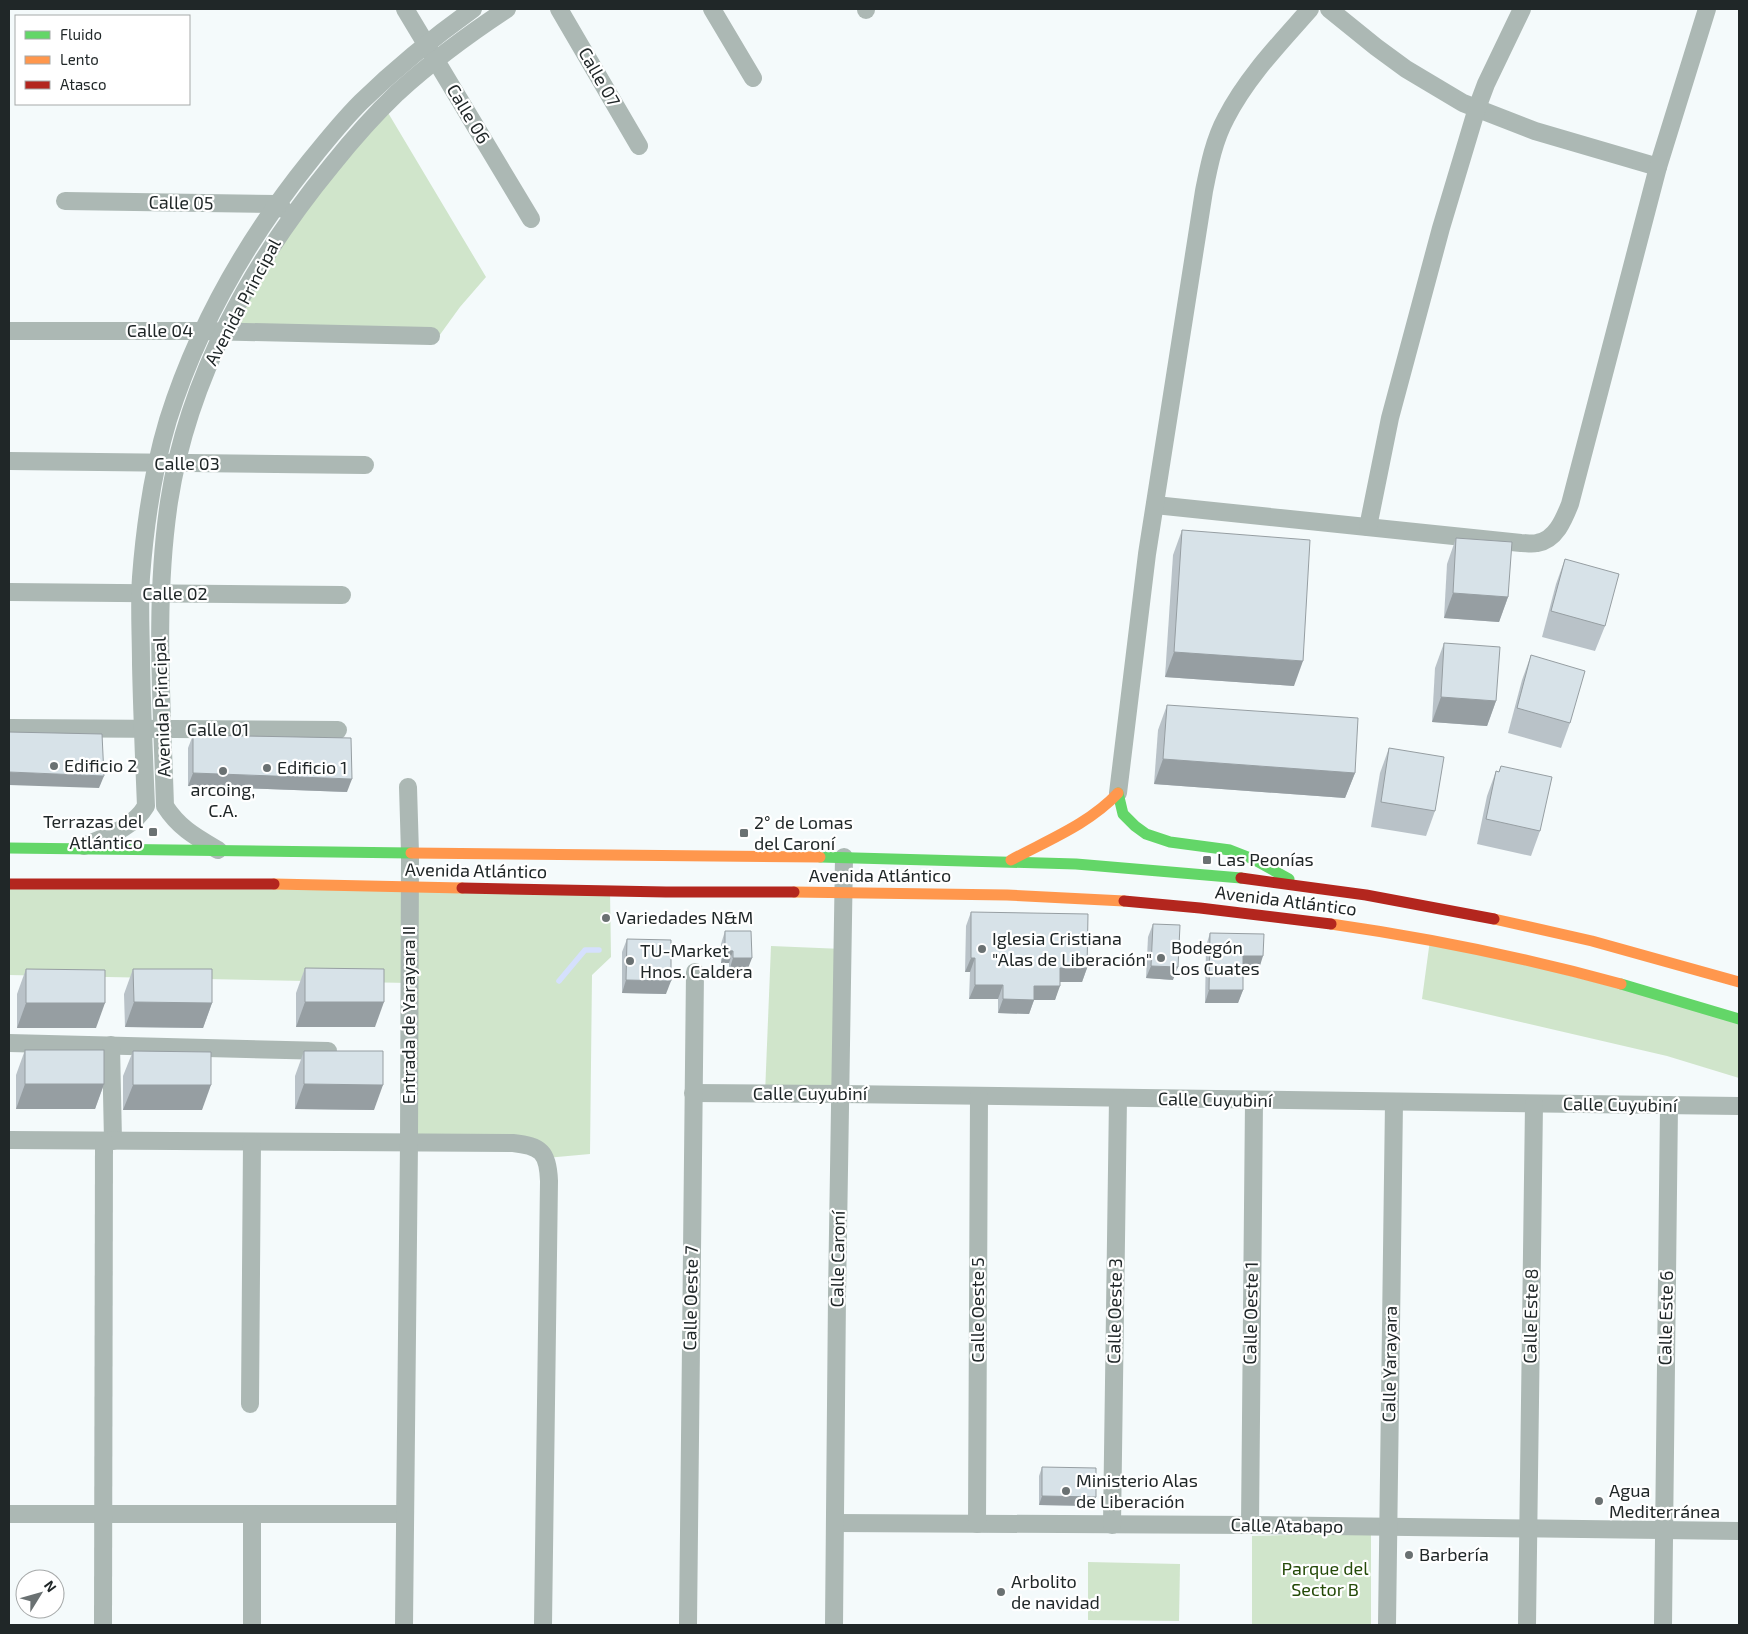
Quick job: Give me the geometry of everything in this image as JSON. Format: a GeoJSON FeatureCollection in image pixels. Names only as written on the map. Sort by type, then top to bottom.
{"type":"FeatureCollection","features":[{"type":"Feature","properties":{"kind":"main road"},"geometry":{"type":"LineString","coordinates":[[1010,861],[1091,817],[1105,807],[1118,793]]}},
{"type":"Feature","properties":{"kind":"main road"},"geometry":{"type":"LineString","coordinates":[[1118,793],[1122,812],[1129,821],[1156,839],[1188,846],[1220,847],[1232,850],[1248,856],[1299,885]]}},
{"type":"Feature","properties":{"kind":"main road","name":"Avenida Atlántico"},"geometry":{"type":"LineString","coordinates":[[9,848],[844,857],[1010,861],[1140,868],[1299,885],[1439,907],[1571,936],[1739,982]]}},
{"type":"Feature","properties":{"kind":"main road","name":"Avenida Atlántico"},"geometry":{"type":"LineString","coordinates":[[9,884],[306,885],[600,891],[937,893],[1111,900],[1198,908],[1345,926],[1439,942],[1599,978],[1739,1018]]}},
{"type":"Feature","properties":{"kind":"street","name":"Calle 06"},"geometry":{"type":"LineString","coordinates":[[405,9],[531,219]]}},
{"type":"Feature","properties":{"kind":"street","name":"Avenida Principal"},"geometry":{"type":"LineString","coordinates":[[79,849],[128,825],[140,815],[146,806],[141,594],[147,525],[168,422],[203,332],[232,275],[263,223],[325,143],[347,117],[386,80],[427,44],[473,9]]}},
{"type":"Feature","properties":{"kind":"street","name":"Avenida Principal"},"geometry":{"type":"LineString","coordinates":[[219,850],[182,828],[165,806],[160,661],[160,594],[170,499],[192,408],[224,332],[263,261],[293,216],[340,155],[396,94],[436,60],[507,9]]}},
{"type":"Feature","properties":{"kind":"street","name":"Calle 07"},"geometry":{"type":"LineString","coordinates":[[559,9],[639,146]]}},
{"type":"Feature","properties":{"kind":"street"},"geometry":{"type":"LineString","coordinates":[[712,9],[753,78]]}},
{"type":"Feature","properties":{"kind":"street"},"geometry":{"type":"LineString","coordinates":[[1118,793],[1147,554],[1204,191],[1216,141],[1225,119],[1238,96],[1259,68],[1310,9]]}},
{"type":"Feature","properties":{"kind":"street"},"geometry":{"type":"LineString","coordinates":[[1329,9],[1406,69],[1463,103],[1535,130],[1658,167]]}},
{"type":"Feature","properties":{"kind":"street"},"geometry":{"type":"LineString","coordinates":[[1368,527],[1390,418],[1441,228],[1477,108],[1486,84],[1522,9]]}},
{"type":"Feature","properties":{"kind":"street"},"geometry":{"type":"LineString","coordinates":[[1155,504],[1521,543],[1537,543],[1546,540],[1555,532],[1563,522],[1570,504],[1658,167],[1708,9]]}},
{"type":"Feature","properties":{"kind":"street","name":"Calle 05"},"geometry":{"type":"LineString","coordinates":[[65,201],[277,204]]}},
{"type":"Feature","properties":{"kind":"street"},"geometry":{"type":"LineString","coordinates":[[277,204],[293,216]]}},
{"type":"Feature","properties":{"kind":"street","name":"Calle 04"},"geometry":{"type":"LineString","coordinates":[[9,331],[224,332],[431,336]]}},
{"type":"Feature","properties":{"kind":"street","name":"Calle 03"},"geometry":{"type":"LineString","coordinates":[[9,462],[365,465]]}},
{"type":"Feature","properties":{"kind":"street","name":"Calle 02"},"geometry":{"type":"LineString","coordinates":[[9,592],[342,595]]}},
{"type":"Feature","properties":{"kind":"street","name":"Calle 01"},"geometry":{"type":"LineString","coordinates":[[9,728],[338,730]]}},
{"type":"Feature","properties":{"kind":"street","name":"Entrada de Yarayara II"},"geometry":{"type":"LineString","coordinates":[[404,1625],[409,1142],[410,852],[408,788]]}},
{"type":"Feature","properties":{"kind":"street","name":"Calle Caroní"},"geometry":{"type":"LineString","coordinates":[[834,1625],[844,857]]}},
{"type":"Feature","properties":{"kind":"street","name":"Calle Oeste 7"},"geometry":{"type":"LineString","coordinates":[[688,1625],[695,972]]}},
{"type":"Feature","properties":{"kind":"street"},"geometry":{"type":"LineString","coordinates":[[9,1043],[348,1052]]}},
{"type":"Feature","properties":{"kind":"street"},"geometry":{"type":"LineString","coordinates":[[103,1625],[103,1515],[112,1045]]}},
{"type":"Feature","properties":{"kind":"street","name":"Calle Cuyubiní"},"geometry":{"type":"LineString","coordinates":[[693,1093],[1738,1106]]}},
{"type":"Feature","properties":{"kind":"street","name":"Calle Oeste 5"},"geometry":{"type":"LineString","coordinates":[[977,1524],[979,1096]]}},
{"type":"Feature","properties":{"kind":"street","name":"Calle Oeste 3"},"geometry":{"type":"LineString","coordinates":[[1112,1524],[1118,1098]]}},
{"type":"Feature","properties":{"kind":"street","name":"Calle Oeste 1"},"geometry":{"type":"LineString","coordinates":[[1250,1526],[1254,1100]]}},
{"type":"Feature","properties":{"kind":"street","name":"Calle Yarayara"},"geometry":{"type":"LineString","coordinates":[[1387,1625],[1394,1102]]}},
{"type":"Feature","properties":{"kind":"street","name":"Calle Este 8"},"geometry":{"type":"LineString","coordinates":[[1527,1625],[1534,1104]]}},
{"type":"Feature","properties":{"kind":"street","name":"Calle Este 6"},"geometry":{"type":"LineString","coordinates":[[1664,1531],[1669,1105]]}},
{"type":"Feature","properties":{"kind":"street"},"geometry":{"type":"LineString","coordinates":[[9,1140],[513,1143],[526,1144],[542,1152],[549,1166],[543,1625]]}},
{"type":"Feature","properties":{"kind":"street"},"geometry":{"type":"LineString","coordinates":[[250,1404],[252,1142]]}},
{"type":"Feature","properties":{"kind":"street"},"geometry":{"type":"LineString","coordinates":[[9,1514],[405,1514]]}},
{"type":"Feature","properties":{"kind":"street"},"geometry":{"type":"LineString","coordinates":[[252,1514],[252,1625]]}},
{"type":"Feature","properties":{"kind":"street","name":"Calle Atabapo"},"geometry":{"type":"LineString","coordinates":[[836,1523],[1739,1531]]}},
{"type":"Feature","properties":{"kind":"street"},"geometry":{"type":"LineString","coordinates":[[1663,1625],[1664,1531]]}},
{"type":"Feature","properties":{"kind":"green space"},"geometry":{"type":"Polygon","coordinates":[[[384,106],[486,277],[460,307],[439,336],[224,332],[238,304],[384,106]]]}},
{"type":"Feature","properties":{"kind":"green space"},"geometry":{"type":"Polygon","coordinates":[[[9,884],[610,891],[611,957],[592,975],[590,1154],[546,1158],[542,1152],[409,1142],[409,983],[9,975],[9,884]]]}},
{"type":"Feature","properties":{"kind":"green space"},"geometry":{"type":"Polygon","coordinates":[[[1430,940],[1739,1019],[1739,1078],[1667,1056],[1422,999],[1430,940]]]}},
{"type":"Feature","properties":{"kind":"green space"},"geometry":{"type":"Polygon","coordinates":[[[771,946],[843,949],[841,1094],[765,1094],[771,946]]]}},
{"type":"Feature","properties":{"kind":"green space","name":"Parque del Sector B"},"geometry":{"type":"Polygon","coordinates":[[[1371,1533],[1371,1625],[1252,1625],[1252,1536],[1371,1533]]]}},
{"type":"Feature","properties":{"kind":"green space"},"geometry":{"type":"Polygon","coordinates":[[[1088,1562],[1180,1564],[1179,1621],[1088,1620],[1088,1562]]]}},
{"type":"Feature","properties":{"kind":"building"},"geometry":{"type":"Polygon","coordinates":[[[1182,530],[1310,540],[1303,661],[1174,652],[1182,530]]]}},
{"type":"Feature","properties":{"kind":"building"},"geometry":{"type":"Polygon","coordinates":[[[1456,538],[1512,542],[1508,597],[1453,593],[1456,538]]]}},
{"type":"Feature","properties":{"kind":"building"},"geometry":{"type":"Polygon","coordinates":[[[1565,559],[1619,574],[1605,626],[1551,611],[1565,559]]]}},
{"type":"Feature","properties":{"kind":"building"},"geometry":{"type":"Polygon","coordinates":[[[1444,643],[1500,647],[1496,701],[1441,697],[1444,643]]]}},
{"type":"Feature","properties":{"kind":"building"},"geometry":{"type":"Polygon","coordinates":[[[1531,655],[1585,671],[1570,723],[1517,708],[1531,655]]]}},
{"type":"Feature","properties":{"kind":"building"},"geometry":{"type":"Polygon","coordinates":[[[1167,705],[1358,718],[1355,773],[1163,759],[1167,705]]]}},
{"type":"Feature","properties":{"kind":"building","name":"Edificio 2"},"geometry":{"type":"Polygon","coordinates":[[[9,732],[102,734],[104,776],[9,772],[9,732]]]}},
{"type":"Feature","properties":{"kind":"building","name":"Edificio 1"},"geometry":{"type":"Polygon","coordinates":[[[193,735],[351,738],[352,779],[193,773],[193,735]]]}},
{"type":"Feature","properties":{"kind":"building"},"geometry":{"type":"Polygon","coordinates":[[[1389,748],[1444,757],[1435,811],[1381,802],[1389,748]]]}},
{"type":"Feature","properties":{"kind":"building"},"geometry":{"type":"Polygon","coordinates":[[[1501,766],[1552,777],[1540,831],[1486,819],[1496,771],[1499,772],[1501,766]]]}},
{"type":"Feature","properties":{"kind":"building"},"geometry":{"type":"Polygon","coordinates":[[[971,912],[1088,914],[1087,968],[1060,968],[1060,986],[1034,986],[1034,1000],[1003,999],[1003,985],[975,985],[975,958],[971,958],[971,912]]]}},
{"type":"Feature","properties":{"kind":"building"},"geometry":{"type":"Polygon","coordinates":[[[1153,924],[1180,925],[1178,967],[1151,966],[1153,924]]]}},
{"type":"Feature","properties":{"kind":"building"},"geometry":{"type":"Polygon","coordinates":[[[725,931],[751,931],[752,958],[733,958],[733,951],[725,950],[725,931]]]}},
{"type":"Feature","properties":{"kind":"building"},"geometry":{"type":"Polygon","coordinates":[[[1210,933],[1264,934],[1263,956],[1243,956],[1243,990],[1209,990],[1210,933]]]}},
{"type":"Feature","properties":{"kind":"building"},"geometry":{"type":"Polygon","coordinates":[[[627,939],[671,940],[671,981],[626,980],[627,939]]]}},
{"type":"Feature","properties":{"kind":"building"},"geometry":{"type":"Polygon","coordinates":[[[305,968],[384,969],[384,1002],[305,1002],[305,968]]]}},
{"type":"Feature","properties":{"kind":"building"},"geometry":{"type":"Polygon","coordinates":[[[26,969],[105,970],[105,1003],[26,1003],[26,969]]]}},
{"type":"Feature","properties":{"kind":"building"},"geometry":{"type":"Polygon","coordinates":[[[133,969],[212,969],[212,1003],[134,1002],[133,969]]]}},
{"type":"Feature","properties":{"kind":"building"},"geometry":{"type":"Polygon","coordinates":[[[25,1050],[104,1050],[104,1084],[25,1084],[25,1050]]]}},
{"type":"Feature","properties":{"kind":"building"},"geometry":{"type":"Polygon","coordinates":[[[133,1051],[211,1052],[211,1085],[133,1085],[133,1051]]]}},
{"type":"Feature","properties":{"kind":"building"},"geometry":{"type":"Polygon","coordinates":[[[304,1051],[383,1051],[383,1085],[304,1084],[304,1051]]]}},
{"type":"Feature","properties":{"kind":"building","name":"Ministerio Alas de Liberación"},"geometry":{"type":"Polygon","coordinates":[[[1042,1467],[1096,1468],[1096,1497],[1042,1496],[1042,1467]]]}},
{"type":"Feature","properties":{"kind":"waterway"},"geometry":{"type":"LineString","coordinates":[[559,981],[585,950],[599,950]]}},
{"type":"Feature","properties":{"kind":"traffic: fast"},"geometry":{"type":"LineString","coordinates":[[1118,793],[1123,814],[1146,834],[1170,842],[1230,850],[1253,859],[1289,879]]}},
{"type":"Feature","properties":{"kind":"traffic: fast"},"geometry":{"type":"LineString","coordinates":[[9,848],[411,853]]}},
{"type":"Feature","properties":{"kind":"traffic: fast"},"geometry":{"type":"LineString","coordinates":[[820,857],[1076,864],[1241,878]]}},
{"type":"Feature","properties":{"kind":"traffic: fast"},"geometry":{"type":"LineString","coordinates":[[1621,984],[1739,1019]]}},
{"type":"Feature","properties":{"kind":"traffic: slow"},"geometry":{"type":"LineString","coordinates":[[1011,860],[1081,823],[1107,804],[1118,793]]}},
{"type":"Feature","properties":{"kind":"traffic: slow"},"geometry":{"type":"LineString","coordinates":[[411,853],[820,857]]}},
{"type":"Feature","properties":{"kind":"traffic: slow"},"geometry":{"type":"LineString","coordinates":[[274,884],[462,888]]}},
{"type":"Feature","properties":{"kind":"traffic: slow"},"geometry":{"type":"LineString","coordinates":[[794,892],[1007,895],[1124,901]]}},
{"type":"Feature","properties":{"kind":"traffic: slow"},"geometry":{"type":"LineString","coordinates":[[1494,919],[1592,941],[1739,982]]}},
{"type":"Feature","properties":{"kind":"traffic: slow"},"geometry":{"type":"LineString","coordinates":[[1331,924],[1477,949],[1621,984]]}},
{"type":"Feature","properties":{"kind":"traffic: jam"},"geometry":{"type":"LineString","coordinates":[[1241,878],[1366,895],[1494,919]]}},
{"type":"Feature","properties":{"kind":"traffic: jam"},"geometry":{"type":"LineString","coordinates":[[9,884],[274,884]]}},
{"type":"Feature","properties":{"kind":"traffic: jam"},"geometry":{"type":"LineString","coordinates":[[462,888],[666,892],[794,892]]}},
{"type":"Feature","properties":{"kind":"traffic: jam"},"geometry":{"type":"LineString","coordinates":[[1124,901],[1331,924]]}},
{"type":"Feature","properties":{"kind":"place","name":"Edificio 2"},"geometry":{"type":"Point","coordinates":[54,766]}},
{"type":"Feature","properties":{"kind":"place","name":"Edificio 1"},"geometry":{"type":"Point","coordinates":[267,768]}},
{"type":"Feature","properties":{"kind":"place","name":"arcoing, C.A."},"geometry":{"type":"Point","coordinates":[223,771]}},
{"type":"Feature","properties":{"kind":"place","name":"Terrazas del Atlántico"},"geometry":{"type":"Point","coordinates":[153,832]}},
{"type":"Feature","properties":{"kind":"place","name":"2° de Lomas del Caroní"},"geometry":{"type":"Point","coordinates":[744,833]}},
{"type":"Feature","properties":{"kind":"place","name":"Las Peonías"},"geometry":{"type":"Point","coordinates":[1207,860]}},
{"type":"Feature","properties":{"kind":"place","name":"Variedades N&M"},"geometry":{"type":"Point","coordinates":[606,918]}},
{"type":"Feature","properties":{"kind":"place","name":"Iglesia Cristiana \"Alas de Liberación\""},"geometry":{"type":"Point","coordinates":[982,949]}},
{"type":"Feature","properties":{"kind":"place","name":"Bodegón Los Cuates"},"geometry":{"type":"Point","coordinates":[1161,958]}},
{"type":"Feature","properties":{"kind":"place","name":"TU-Market Hnos. Caldera"},"geometry":{"type":"Point","coordinates":[630,961]}},
{"type":"Feature","properties":{"kind":"place","name":"Ministerio Alas de Liberación"},"geometry":{"type":"Point","coordinates":[1066,1491]}},
{"type":"Feature","properties":{"kind":"place","name":"Agua Mediterránea"},"geometry":{"type":"Point","coordinates":[1599,1501]}},
{"type":"Feature","properties":{"kind":"place","name":"Barbería"},"geometry":{"type":"Point","coordinates":[1409,1555]}},
{"type":"Feature","properties":{"kind":"place","name":"Arbolito de navidad"},"geometry":{"type":"Point","coordinates":[1001,1592]}}]}
